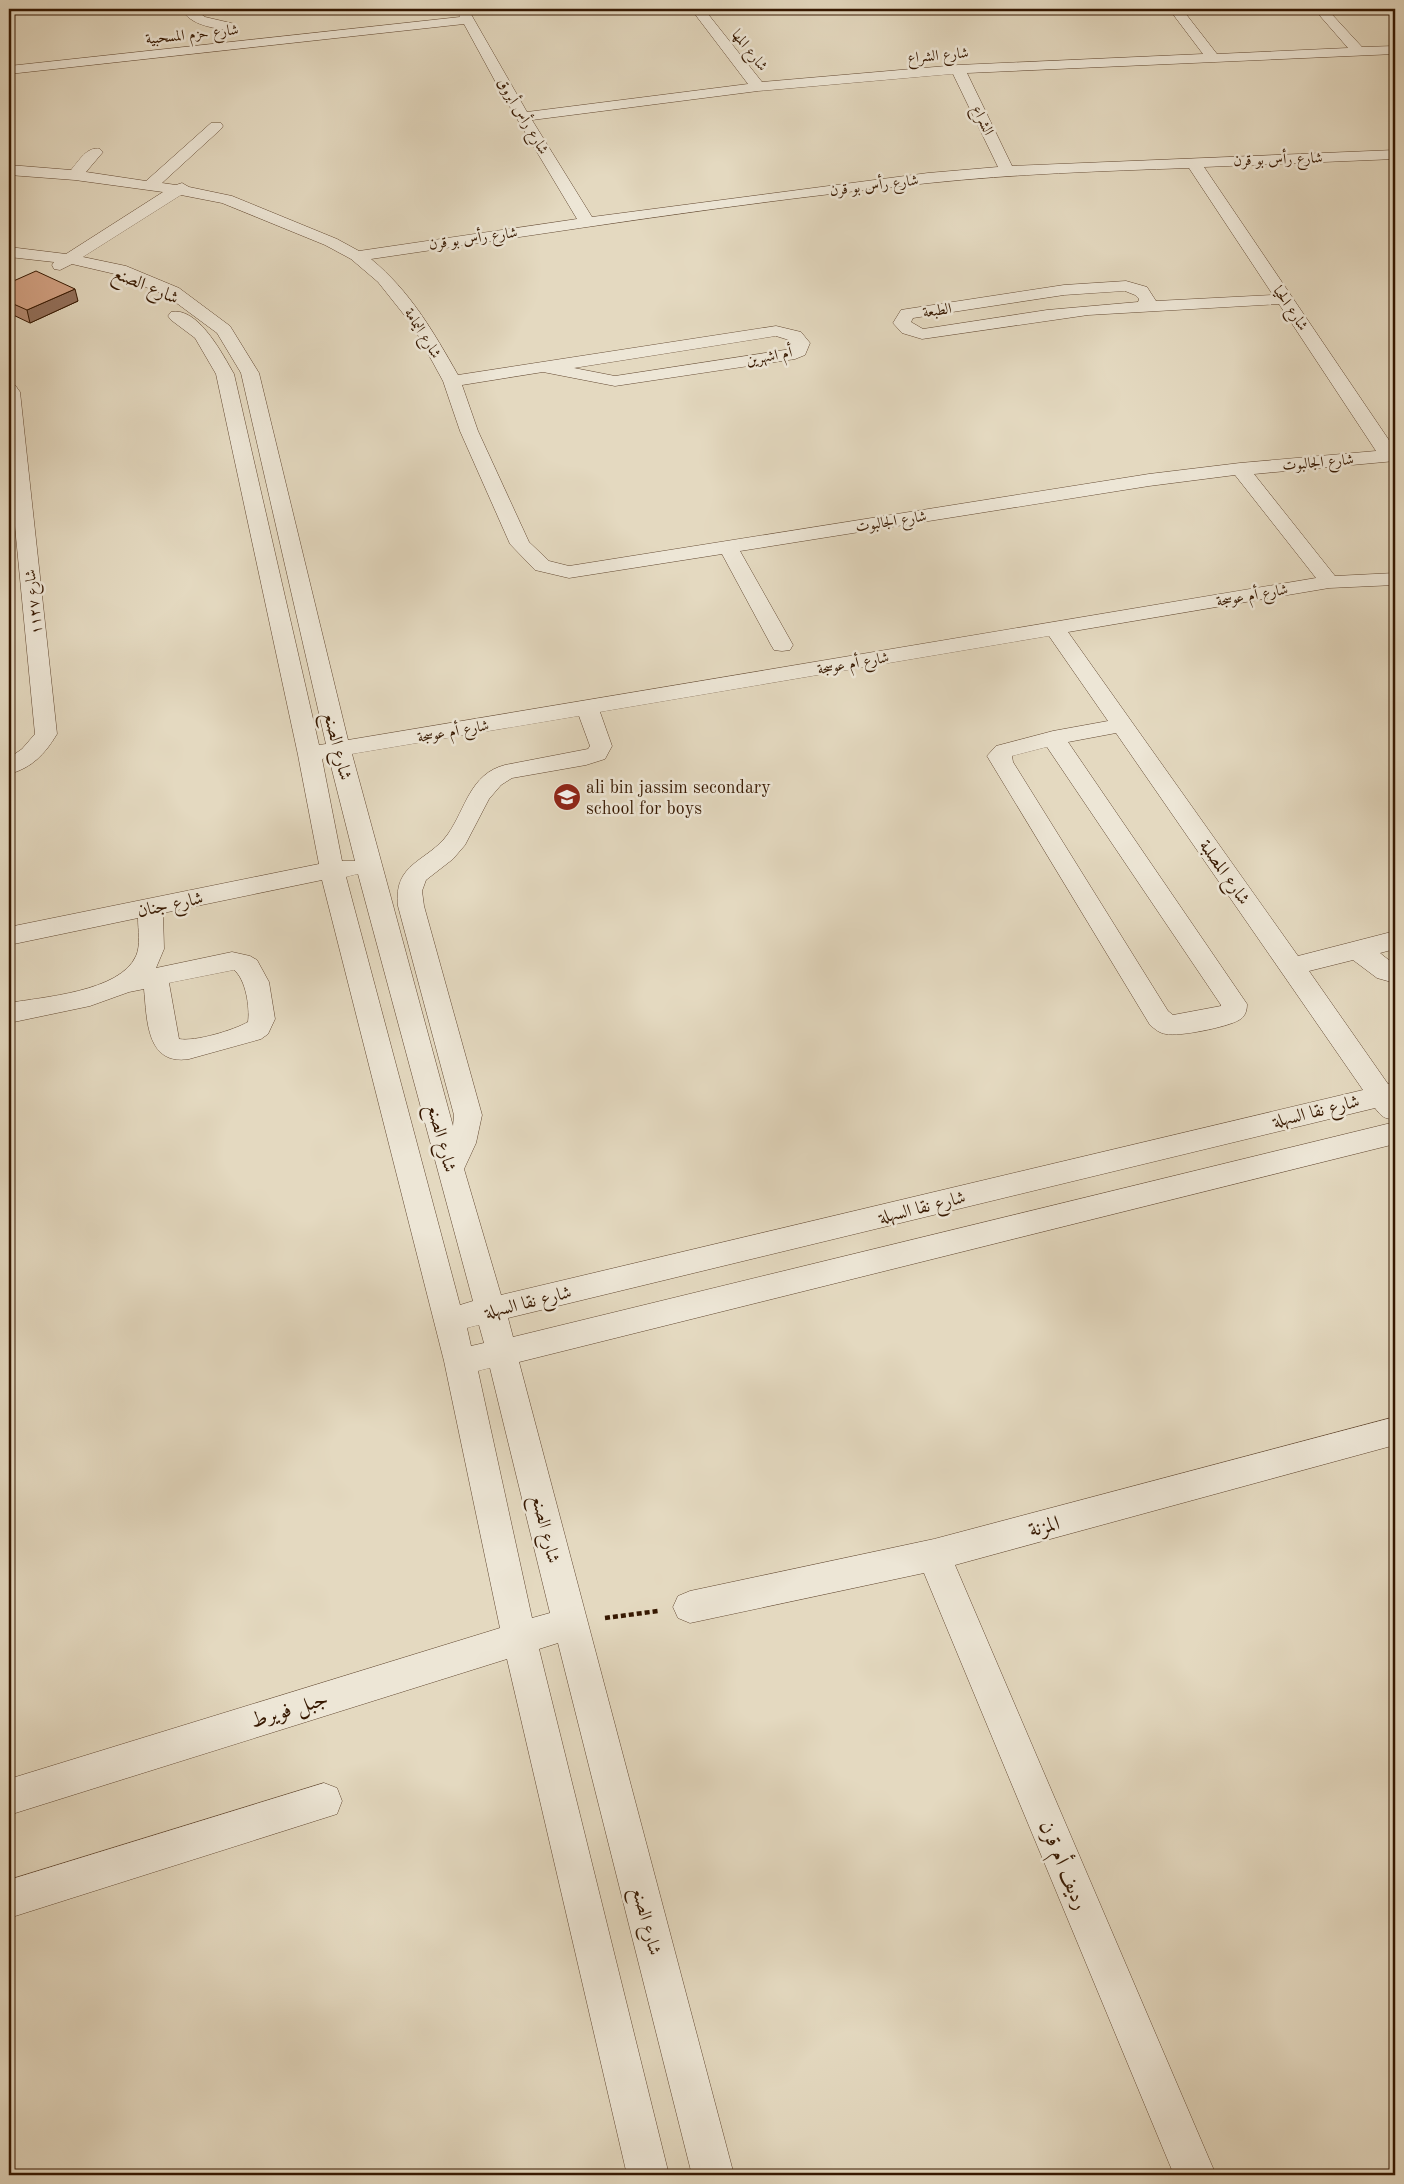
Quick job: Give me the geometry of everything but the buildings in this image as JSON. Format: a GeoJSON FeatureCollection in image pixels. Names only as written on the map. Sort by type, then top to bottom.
{"type":"FeatureCollection","features":[{"type":"Feature","properties":{"kind":"street","name":"شارع المها"},"geometry":{"type":"LineString","coordinates":[[697,9],[758,87]]}},
{"type":"Feature","properties":{"kind":"street"},"geometry":{"type":"LineString","coordinates":[[1175,9],[1212,58]]}},
{"type":"Feature","properties":{"kind":"street"},"geometry":{"type":"LineString","coordinates":[[1320,9],[1358,51],[1395,50]]}},
{"type":"Feature","properties":{"kind":"street"},"geometry":{"type":"LineString","coordinates":[[189,12],[197,19],[224,18]]}},
{"type":"Feature","properties":{"kind":"street"},"geometry":{"type":"LineString","coordinates":[[189,12],[224,18]]}},
{"type":"Feature","properties":{"kind":"street","name":"شارع حزم المسحبية"},"geometry":{"type":"LineString","coordinates":[[9,70],[236,46],[465,14]]}},
{"type":"Feature","properties":{"kind":"street","name":"شارع رأس أبروق"},"geometry":{"type":"LineString","coordinates":[[465,14],[523,117],[587,222]]}},
{"type":"Feature","properties":{"kind":"street"},"geometry":{"type":"LineString","coordinates":[[224,18],[236,46]]}},
{"type":"Feature","properties":{"kind":"street","name":"شارع الشراع"},"geometry":{"type":"LineString","coordinates":[[523,117],[758,87],[958,69],[1358,51]]}},
{"type":"Feature","properties":{"kind":"street","name":"الشراع"},"geometry":{"type":"LineString","coordinates":[[958,69],[1007,171]]}},
{"type":"Feature","properties":{"kind":"street"},"geometry":{"type":"LineString","coordinates":[[149,186],[216,126]]}},
{"type":"Feature","properties":{"kind":"street"},"geometry":{"type":"LineString","coordinates":[[75,175],[95,152]]}},
{"type":"Feature","properties":{"kind":"street","name":"شارع رأس بو قرن"},"geometry":{"type":"LineString","coordinates":[[357,256],[587,222],[928,178],[1007,171],[1395,154]]}},
{"type":"Feature","properties":{"kind":"street","name":"شارع الحيا"},"geometry":{"type":"LineString","coordinates":[[1193,162],[1392,455]]}},
{"type":"Feature","properties":{"kind":"street","name":"شارع اليمامة"},"geometry":{"type":"LineString","coordinates":[[9,170],[75,175],[226,199],[331,242],[357,256],[384,278],[421,324],[452,381],[469,431],[520,544],[542,566]]}},
{"type":"Feature","properties":{"kind":"street"},"geometry":{"type":"LineString","coordinates":[[63,263],[160,200],[178,190],[206,179]]}},
{"type":"Feature","properties":{"kind":"street","name":"شارع الصنع"},"geometry":{"type":"LineString","coordinates":[[9,252],[63,263],[120,270],[173,292],[224,330],[250,373],[338,749],[450,1168],[491,1311],[713,2175]]}},
{"type":"Feature","properties":{"kind":"street","name":"شارع الصنع"},"geometry":{"type":"LineString","coordinates":[[9,262],[63,263],[153,299],[202,335],[226,374],[310,754],[332,871],[460,1361],[520,1638],[648,2175]]}},
{"type":"Feature","properties":{"kind":"street","name":"الطبعة"},"geometry":{"type":"LineString","coordinates":[[1203,304],[1126,286],[1064,290],[917,312],[907,314],[902,323],[908,329],[922,334],[1087,310],[1203,304],[1285,299]]}},
{"type":"Feature","properties":{"kind":"street"},"geometry":{"type":"LineString","coordinates":[[1134,288],[1146,295],[1148,299],[1144,307]]}},
{"type":"Feature","properties":{"kind":"street","name":"أم اشهرين"},"geometry":{"type":"LineString","coordinates":[[452,381],[776,330],[795,336],[801,343],[799,351],[795,354],[615,381],[543,367]]}},
{"type":"Feature","properties":{"kind":"street"},"geometry":{"type":"LineString","coordinates":[[600,357],[599,363],[602,370],[615,381]]}},
{"type":"Feature","properties":{"kind":"street","name":"شارع ١١٢٧"},"geometry":{"type":"LineString","coordinates":[[9,389],[11,392],[46,734],[36,750],[23,762],[9,767]]}},
{"type":"Feature","properties":{"kind":"street","name":"شارع الجالبوت"},"geometry":{"type":"LineString","coordinates":[[542,566],[569,572],[1149,480],[1240,469],[1392,455]]}},
{"type":"Feature","properties":{"kind":"street"},"geometry":{"type":"LineString","coordinates":[[1240,469],[1329,582]]}},
{"type":"Feature","properties":{"kind":"street"},"geometry":{"type":"LineString","coordinates":[[728,547],[782,645]]}},
{"type":"Feature","properties":{"kind":"street","name":"شارع أم عوسجة"},"geometry":{"type":"LineString","coordinates":[[310,754],[1329,582],[1395,579]]}},
{"type":"Feature","properties":{"kind":"street","name":"شارع المصلبة"},"geometry":{"type":"LineString","coordinates":[[1055,629],[1290,966],[1391,1101]]}},
{"type":"Feature","properties":{"kind":"street"},"geometry":{"type":"LineString","coordinates":[[450,1168],[461,1151],[467,1133],[468,1115],[409,894],[412,883],[418,872],[454,843],[484,786],[493,778],[505,772],[586,758],[597,754],[601,746],[588,708]]}},
{"type":"Feature","properties":{"kind":"street"},"geometry":{"type":"LineString","coordinates":[[1053,738],[1234,1004],[1234,1010],[1229,1014],[1181,1025],[1167,1025],[1159,1018],[1000,762],[999,756],[1004,750],[1053,738],[1122,725]]}},
{"type":"Feature","properties":{"kind":"street","name":"شارع جنان"},"geometry":{"type":"LineString","coordinates":[[9,936],[368,865]]}},
{"type":"Feature","properties":{"kind":"street"},"geometry":{"type":"LineString","coordinates":[[128,983],[143,969],[150,954],[150,908]]}},
{"type":"Feature","properties":{"kind":"street"},"geometry":{"type":"LineString","coordinates":[[1290,966],[1395,940]]}},
{"type":"Feature","properties":{"kind":"street"},"geometry":{"type":"LineString","coordinates":[[1358,950],[1386,970],[1395,974]]}},
{"type":"Feature","properties":{"kind":"street"},"geometry":{"type":"LineString","coordinates":[[9,1013],[103,993],[128,983],[232,961],[240,961],[246,964],[252,971],[262,1020],[261,1025],[257,1030],[246,1034],[177,1050],[166,1043],[155,978]]}},
{"type":"Feature","properties":{"kind":"street","name":"شارع نقا السهلة"},"geometry":{"type":"LineString","coordinates":[[449,1320],[1391,1101]]}},
{"type":"Feature","properties":{"kind":"street"},"geometry":{"type":"LineString","coordinates":[[460,1361],[501,1353],[1395,1133]]}},
{"type":"Feature","properties":{"kind":"street","name":"المزنة"},"geometry":{"type":"LineString","coordinates":[[690,1606],[934,1556],[1395,1431]]}},
{"type":"Feature","properties":{"kind":"street","name":"رديف أم قرن"},"geometry":{"type":"LineString","coordinates":[[934,1556],[1195,2175]]}},
{"type":"Feature","properties":{"kind":"street","name":"جبل فويرط"},"geometry":{"type":"LineString","coordinates":[[9,1797],[570,1623]]}},
{"type":"Feature","properties":{"kind":"street"},"geometry":{"type":"LineString","coordinates":[[9,1899],[324,1801]]}},
{"type":"Feature","properties":{"kind":"path"},"geometry":{"type":"LineString","coordinates":[[570,1623],[690,1606]]}},
{"type":"Feature","properties":{"kind":"place","name":"ali bin jassim secondary school for boys"},"geometry":{"type":"Point","coordinates":[567,797]}}]}
